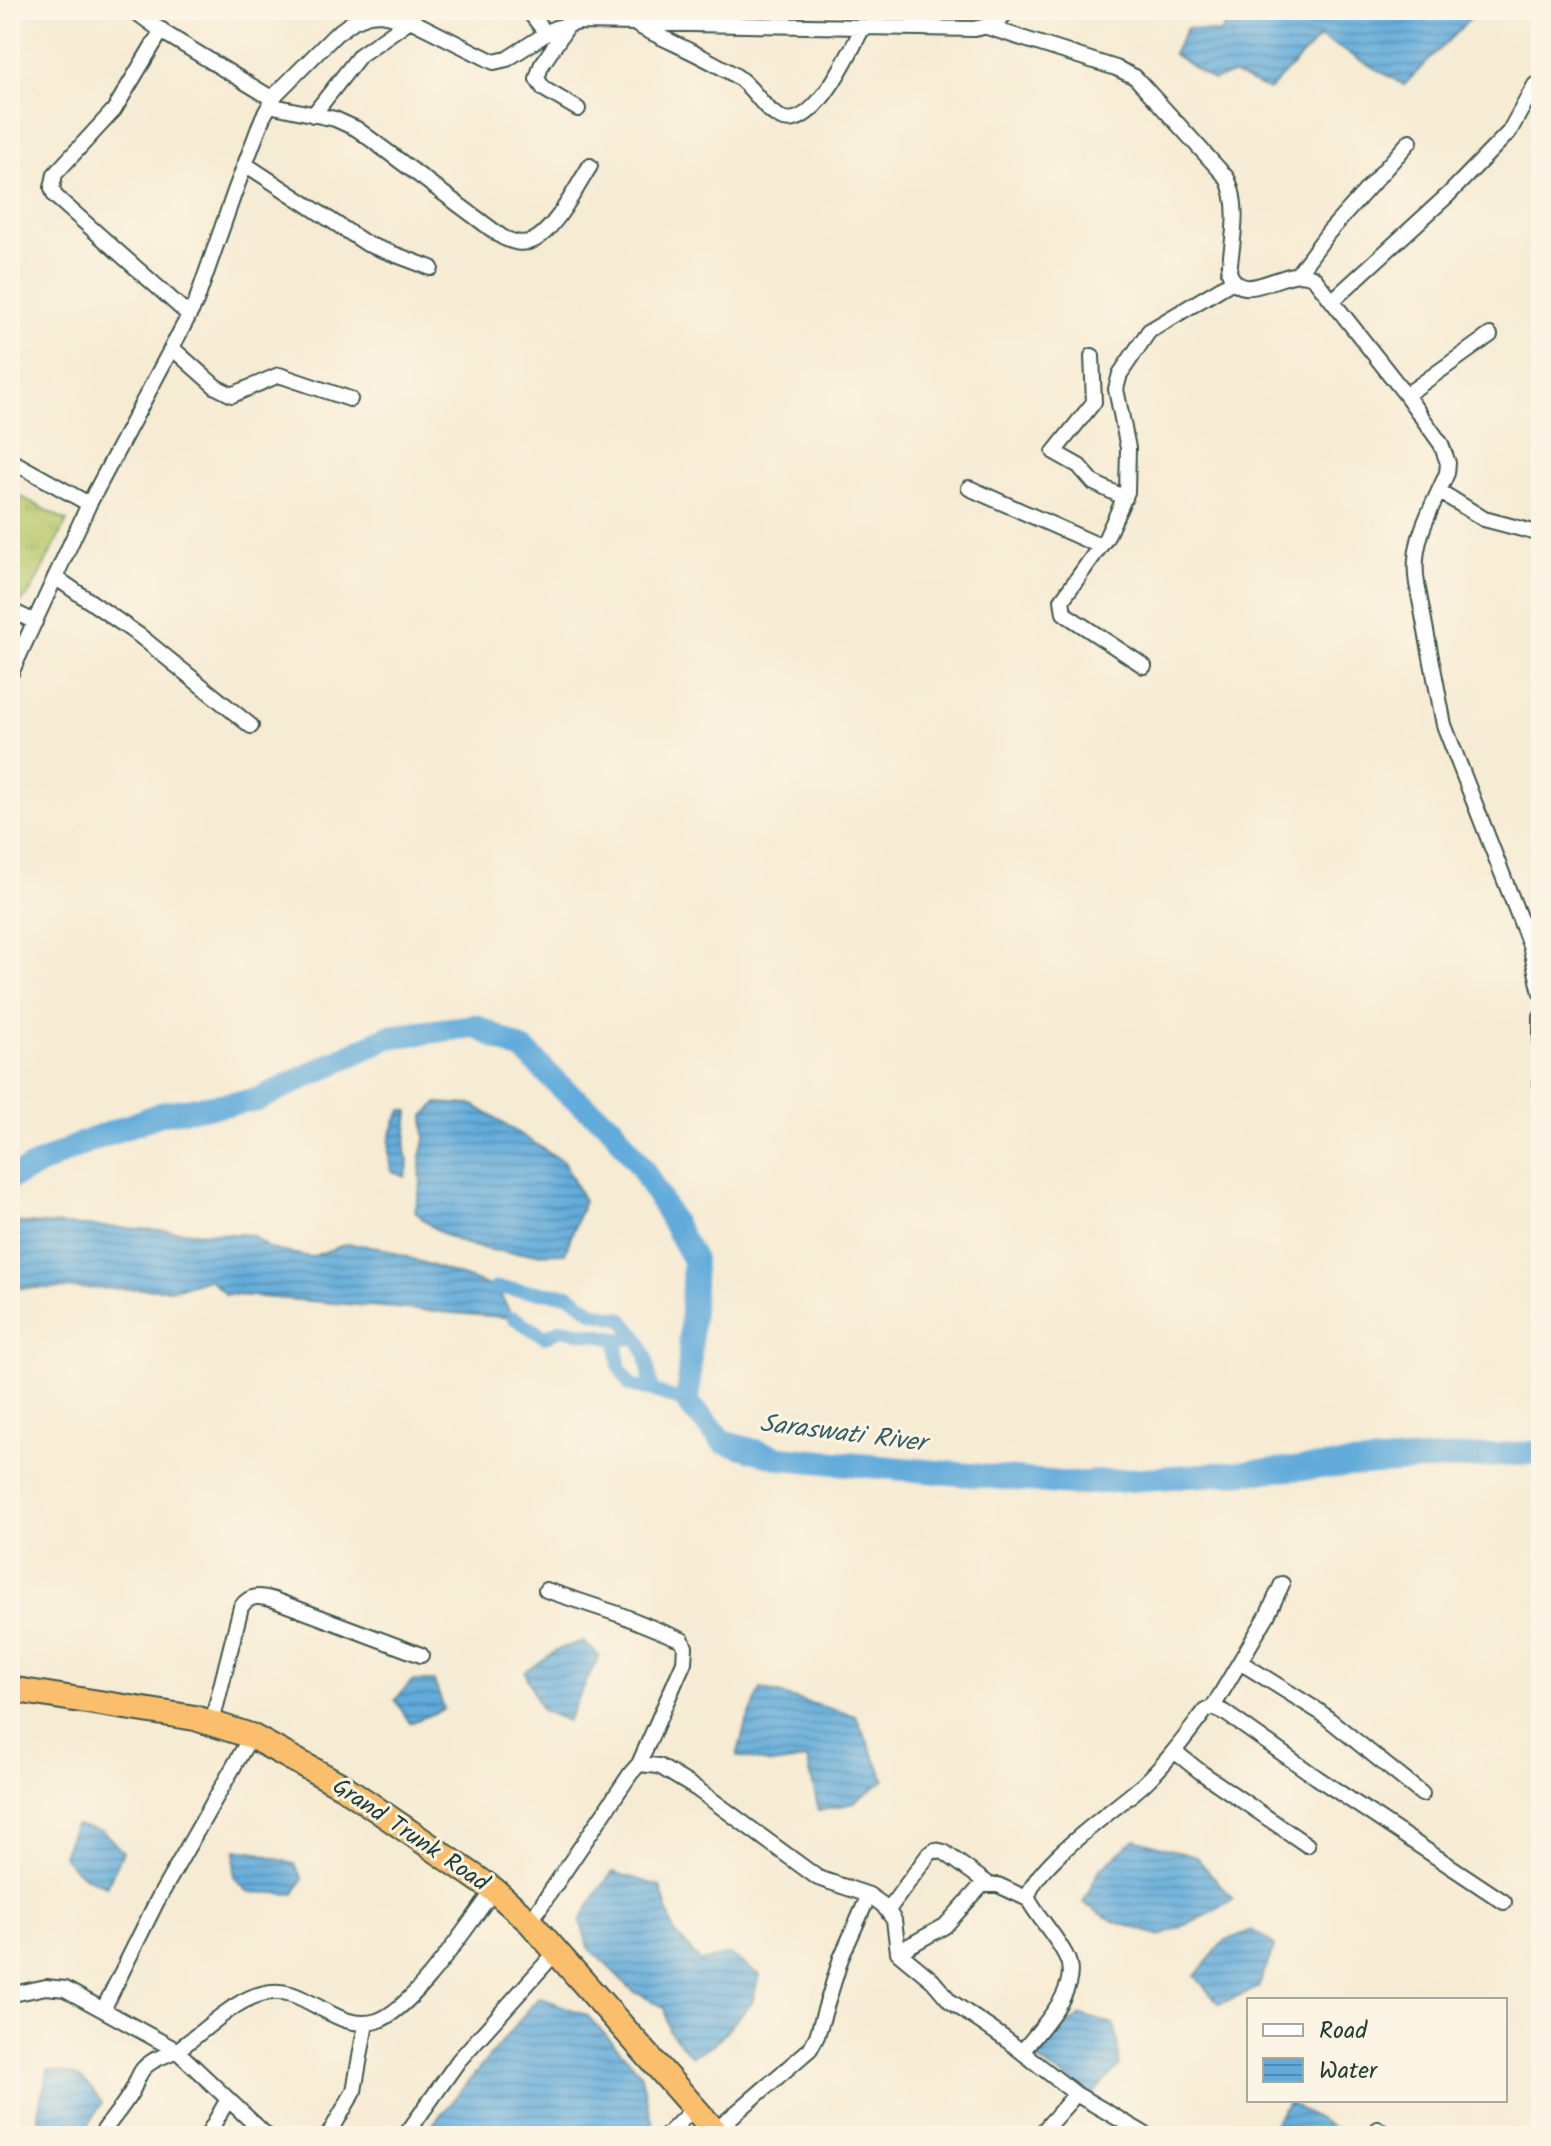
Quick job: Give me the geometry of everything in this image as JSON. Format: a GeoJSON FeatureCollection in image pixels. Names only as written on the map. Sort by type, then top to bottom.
{"type":"FeatureCollection","features":[{"type":"Feature","properties":{"kind":"highway","name":"Grand Trunk Road"},"geometry":{"type":"LineString","coordinates":[[10,1689],[212,1722],[251,1736],[344,1787],[494,1890],[530,1922],[717,2133]]}},
{"type":"Feature","properties":{"kind":"street"},"geometry":{"type":"LineString","coordinates":[[133,10],[271,102],[335,119],[357,129],[512,242],[521,243],[537,238],[552,223],[590,166]]}},
{"type":"Feature","properties":{"kind":"street"},"geometry":{"type":"LineString","coordinates":[[528,10],[545,32]]}},
{"type":"Feature","properties":{"kind":"street"},"geometry":{"type":"LineString","coordinates":[[987,27],[1009,10]]}},
{"type":"Feature","properties":{"kind":"street"},"geometry":{"type":"LineString","coordinates":[[10,675],[89,504],[205,282],[245,164],[271,102],[309,60],[354,21],[380,14],[410,20],[494,62],[507,59],[545,32],[569,24],[862,29],[987,27],[1116,68],[1144,84],[1227,178],[1235,212],[1229,272],[1240,287],[1252,289],[1299,272],[1328,233],[1410,141]]}},
{"type":"Feature","properties":{"kind":"street"},"geometry":{"type":"LineString","coordinates":[[313,115],[360,55],[410,20]]}},
{"type":"Feature","properties":{"kind":"street"},"geometry":{"type":"LineString","coordinates":[[633,23],[736,76],[774,114],[790,120],[803,117],[825,93],[862,29]]}},
{"type":"Feature","properties":{"kind":"street"},"geometry":{"type":"LineString","coordinates":[[569,24],[541,66],[537,79],[544,89],[578,109]]}},
{"type":"Feature","properties":{"kind":"street"},"geometry":{"type":"LineString","coordinates":[[162,30],[114,110],[60,166],[52,188],[55,196],[189,315]]}},
{"type":"Feature","properties":{"kind":"street"},"geometry":{"type":"LineString","coordinates":[[1332,301],[1448,195],[1509,132],[1535,85]]}},
{"type":"Feature","properties":{"kind":"street"},"geometry":{"type":"LineString","coordinates":[[245,164],[360,240],[396,257],[431,268]]}},
{"type":"Feature","properties":{"kind":"street"},"geometry":{"type":"LineString","coordinates":[[1299,272],[1314,278],[1406,395],[1446,454],[1447,473],[1418,537],[1414,566],[1440,710],[1530,945],[1541,993]]}},
{"type":"Feature","properties":{"kind":"street"},"geometry":{"type":"LineString","coordinates":[[1144,666],[1064,613],[1062,600],[1100,546],[1125,498],[1128,448],[1116,389],[1120,374],[1149,331],[1233,281]]}},
{"type":"Feature","properties":{"kind":"street"},"geometry":{"type":"LineString","coordinates":[[1406,395],[1490,335]]}},
{"type":"Feature","properties":{"kind":"street"},"geometry":{"type":"LineString","coordinates":[[172,348],[222,392],[239,394],[275,376],[284,375],[350,399]]}},
{"type":"Feature","properties":{"kind":"street"},"geometry":{"type":"LineString","coordinates":[[1092,356],[1094,402],[1054,452],[1079,466],[1094,483],[1125,498]]}},
{"type":"Feature","properties":{"kind":"street"},"geometry":{"type":"LineString","coordinates":[[10,460],[89,504]]}},
{"type":"Feature","properties":{"kind":"street"},"geometry":{"type":"LineString","coordinates":[[969,488],[1100,546]]}},
{"type":"Feature","properties":{"kind":"street"},"geometry":{"type":"LineString","coordinates":[[1439,491],[1484,519],[1541,534]]}},
{"type":"Feature","properties":{"kind":"street"},"geometry":{"type":"LineString","coordinates":[[55,577],[140,636],[251,726]]}},
{"type":"Feature","properties":{"kind":"street"},"geometry":{"type":"LineString","coordinates":[[10,610],[35,622]]}},
{"type":"Feature","properties":{"kind":"street"},"geometry":{"type":"LineString","coordinates":[[1541,1017],[1541,1096]]}},
{"type":"Feature","properties":{"kind":"street"},"geometry":{"type":"LineString","coordinates":[[1028,1899],[1028,1890],[1038,1875],[1145,1782],[1205,1711],[1213,1707],[1282,1584]]}},
{"type":"Feature","properties":{"kind":"street"},"geometry":{"type":"LineString","coordinates":[[530,1922],[639,1764],[684,1662],[685,1647],[682,1640],[621,1615],[546,1590]]}},
{"type":"Feature","properties":{"kind":"street"},"geometry":{"type":"LineString","coordinates":[[212,1722],[241,1607],[244,1601],[256,1596],[421,1655]]}},
{"type":"Feature","properties":{"kind":"street"},"geometry":{"type":"LineString","coordinates":[[1240,1662],[1320,1712],[1422,1794]]}},
{"type":"Feature","properties":{"kind":"street"},"geometry":{"type":"LineString","coordinates":[[1213,1707],[1504,1902]]}},
{"type":"Feature","properties":{"kind":"street"},"geometry":{"type":"LineString","coordinates":[[103,2010],[157,1901],[251,1736]]}},
{"type":"Feature","properties":{"kind":"street"},"geometry":{"type":"LineString","coordinates":[[1174,1751],[1307,1845]]}},
{"type":"Feature","properties":{"kind":"street"},"geometry":{"type":"LineString","coordinates":[[639,1764],[659,1766],[697,1789],[818,1878],[869,1895],[888,1910],[894,1920],[898,1952],[932,1980],[950,2001],[1076,2094],[1148,2136]]}},
{"type":"Feature","properties":{"kind":"street"},"geometry":{"type":"LineString","coordinates":[[888,1910],[935,1850],[944,1852],[987,1883],[1028,1899],[1066,1955],[1071,1980],[1064,1995],[1022,2052]]}},
{"type":"Feature","properties":{"kind":"street"},"geometry":{"type":"LineString","coordinates":[[898,1952],[945,1926],[987,1883]]}},
{"type":"Feature","properties":{"kind":"street"},"geometry":{"type":"LineString","coordinates":[[100,2136],[132,2091],[143,2069],[252,1997],[279,1991],[294,1995],[339,2018],[366,2023],[399,2008],[494,1890]]}},
{"type":"Feature","properties":{"kind":"street"},"geometry":{"type":"LineString","coordinates":[[717,2133],[810,2049],[841,1958],[869,1895]]}},
{"type":"Feature","properties":{"kind":"street"},"geometry":{"type":"LineString","coordinates":[[405,2136],[459,2060],[556,1952]]}},
{"type":"Feature","properties":{"kind":"street"},"geometry":{"type":"LineString","coordinates":[[10,1993],[46,1987],[65,1989],[176,2050],[267,2136]]}},
{"type":"Feature","properties":{"kind":"street"},"geometry":{"type":"LineString","coordinates":[[328,2136],[354,2091],[366,2023]]}},
{"type":"Feature","properties":{"kind":"street"},"geometry":{"type":"LineString","coordinates":[[1039,2136],[1076,2094]]}},
{"type":"Feature","properties":{"kind":"street"},"geometry":{"type":"LineString","coordinates":[[207,2136],[228,2099]]}},
{"type":"Feature","properties":{"kind":"street"},"geometry":{"type":"LineString","coordinates":[[666,2136],[694,2108]]}},
{"type":"Feature","properties":{"kind":"green space"},"geometry":{"type":"Polygon","coordinates":[[[10,491],[67,521],[31,591],[21,603],[10,598],[10,491]]]}},
{"type":"Feature","properties":{"kind":"water"},"geometry":{"type":"Polygon","coordinates":[[[1234,10],[1479,10],[1404,85],[1320,37],[1269,90],[1233,74],[1213,80],[1173,54],[1187,28],[1221,33],[1234,10]]]}},
{"type":"Feature","properties":{"kind":"water"},"geometry":{"type":"Polygon","coordinates":[[[437,1103],[474,1105],[564,1162],[584,1201],[565,1253],[504,1252],[465,1244],[430,1225],[415,1211],[421,1184],[424,1116],[437,1103]]]}},
{"type":"Feature","properties":{"kind":"water"},"geometry":{"type":"Polygon","coordinates":[[[402,1110],[409,1111],[405,1151],[409,1164],[405,1177],[391,1171],[389,1155],[391,1132],[402,1110]]]}},
{"type":"Feature","properties":{"kind":"water"},"geometry":{"type":"Polygon","coordinates":[[[10,1222],[252,1235],[270,1249],[311,1257],[346,1244],[378,1247],[496,1288],[514,1318],[225,1294],[209,1279],[174,1289],[10,1288],[10,1222]]]}},
{"type":"Feature","properties":{"kind":"water"},"geometry":{"type":"Polygon","coordinates":[[[583,1641],[599,1656],[567,1721],[541,1710],[525,1672],[557,1650],[583,1641]]]}},
{"type":"Feature","properties":{"kind":"water"},"geometry":{"type":"Polygon","coordinates":[[[412,1681],[434,1681],[444,1709],[410,1723],[395,1700],[412,1681]]]}},
{"type":"Feature","properties":{"kind":"water"},"geometry":{"type":"Polygon","coordinates":[[[761,1689],[856,1716],[885,1780],[853,1803],[819,1811],[807,1759],[772,1764],[737,1756],[745,1726],[761,1689]]]}},
{"type":"Feature","properties":{"kind":"water"},"geometry":{"type":"Polygon","coordinates":[[[75,1825],[103,1831],[123,1852],[107,1886],[82,1875],[63,1855],[75,1825]]]}},
{"type":"Feature","properties":{"kind":"water"},"geometry":{"type":"Polygon","coordinates":[[[1135,1839],[1196,1857],[1233,1899],[1161,1936],[1115,1922],[1083,1903],[1099,1870],[1135,1839]]]}},
{"type":"Feature","properties":{"kind":"water"},"geometry":{"type":"Polygon","coordinates":[[[235,1850],[253,1851],[294,1864],[303,1879],[294,1894],[248,1892],[234,1877],[235,1850]]]}},
{"type":"Feature","properties":{"kind":"water"},"geometry":{"type":"Polygon","coordinates":[[[613,1872],[660,1886],[674,1932],[701,1962],[729,1954],[759,1975],[752,2003],[715,2043],[692,2056],[669,2031],[664,2007],[633,1991],[589,1948],[580,1921],[613,1872]]]}},
{"type":"Feature","properties":{"kind":"water"},"geometry":{"type":"Polygon","coordinates":[[[1252,1930],[1275,1945],[1258,1988],[1219,2004],[1195,1976],[1223,1942],[1252,1930]]]}},
{"type":"Feature","properties":{"kind":"water"},"geometry":{"type":"Polygon","coordinates":[[[539,1997],[587,2015],[640,2072],[655,2133],[653,2136],[423,2136],[539,1997]]]}},
{"type":"Feature","properties":{"kind":"water"},"geometry":{"type":"Polygon","coordinates":[[[1081,2015],[1115,2025],[1120,2065],[1092,2095],[1036,2059],[1056,2033],[1081,2015]]]}},
{"type":"Feature","properties":{"kind":"water"},"geometry":{"type":"Polygon","coordinates":[[[48,2070],[80,2078],[102,2103],[88,2126],[77,2136],[44,2136],[40,2128],[38,2111],[48,2070]]]}},
{"type":"Feature","properties":{"kind":"water"},"geometry":{"type":"Polygon","coordinates":[[[1288,2102],[1349,2136],[1266,2136],[1288,2102]]]}},
{"type":"Feature","properties":{"kind":"waterway","name":"Saraswati River"},"geometry":{"type":"LineString","coordinates":[[10,1178],[81,1144],[163,1113],[257,1100],[388,1037],[475,1026],[526,1052],[565,1091],[612,1127],[642,1168],[694,1260],[688,1403],[723,1442],[781,1458],[1071,1484],[1541,1452]]}},
{"type":"Feature","properties":{"kind":"waterway"},"geometry":{"type":"LineString","coordinates":[[496,1288],[570,1295],[593,1312],[622,1319],[638,1338],[646,1356],[652,1390],[688,1403]]}},
{"type":"Feature","properties":{"kind":"waterway"},"geometry":{"type":"LineString","coordinates":[[514,1318],[545,1337],[561,1329],[617,1339],[638,1338]]}},
{"type":"Feature","properties":{"kind":"waterway"},"geometry":{"type":"LineString","coordinates":[[617,1339],[619,1366],[630,1385],[652,1390]]}}]}
